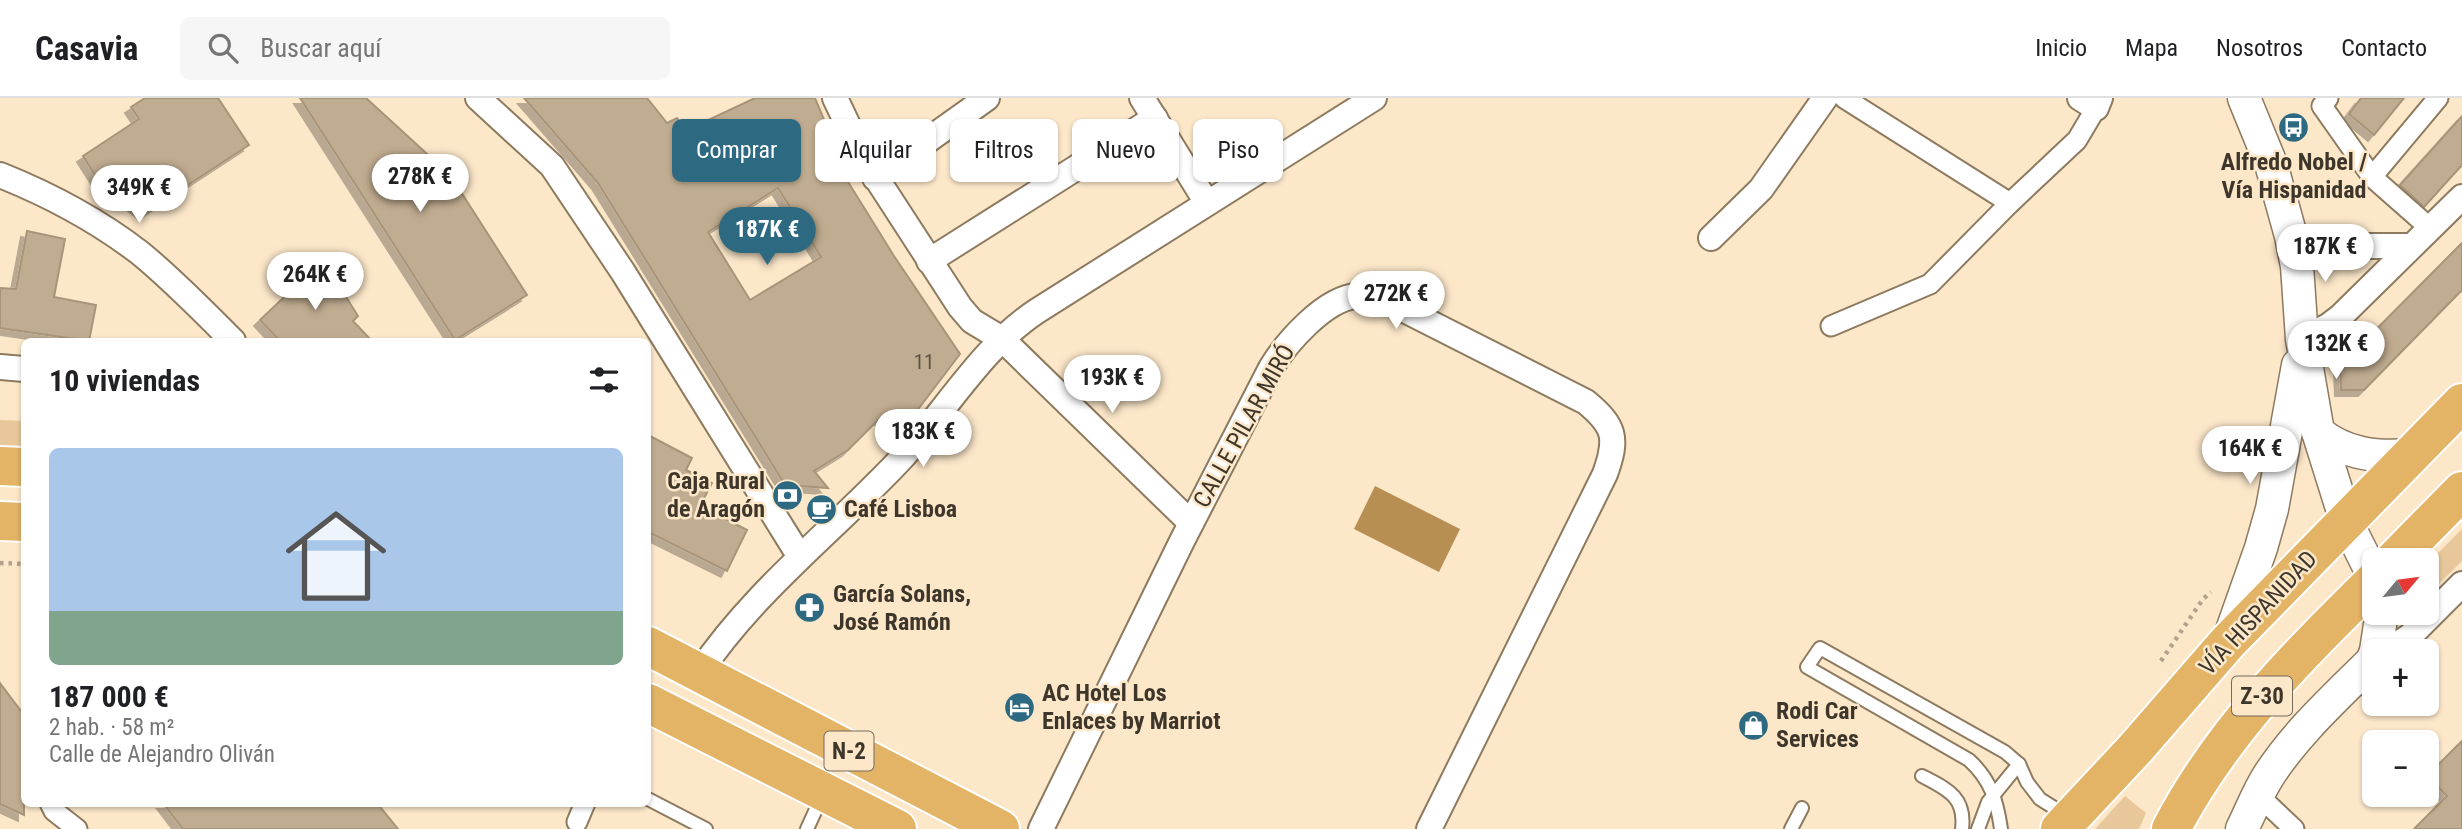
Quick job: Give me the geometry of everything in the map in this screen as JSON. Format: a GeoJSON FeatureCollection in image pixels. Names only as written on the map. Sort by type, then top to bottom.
{"type":"FeatureCollection","features":[{"type":"Feature","properties":{"kind":"highway","name":"VÍA HISPANIDAD"},"geometry":{"type":"LineString","coordinates":[[2068,821],[2228,642],[2462,403]]}},
{"type":"Feature","properties":{"kind":"highway"},"geometry":{"type":"LineString","coordinates":[[0,466],[21,467]]}},
{"type":"Feature","properties":{"kind":"highway"},"geometry":{"type":"LineString","coordinates":[[2406,548],[2462,491]]}},
{"type":"Feature","properties":{"kind":"highway"},"geometry":{"type":"LineString","coordinates":[[0,521],[21,522]]}},
{"type":"Feature","properties":{"kind":"highway","name":"Z-30"},"geometry":{"type":"LineString","coordinates":[[2171,829],[2190,792],[2219,749],[2273,684],[2362,593]]}},
{"type":"Feature","properties":{"kind":"highway","name":"N-2"},"geometry":{"type":"LineString","coordinates":[[651,648],[1000,829]]}},
{"type":"Feature","properties":{"kind":"highway"},"geometry":{"type":"LineString","coordinates":[[699,673],[698,704],[705,732]]}},
{"type":"Feature","properties":{"kind":"highway","name":"N-2"},"geometry":{"type":"LineString","coordinates":[[651,709],[705,732],[897,829]]}},
{"type":"Feature","properties":{"kind":"street"},"geometry":{"type":"LineString","coordinates":[[478,98],[552,166],[623,272],[800,557]]}},
{"type":"Feature","properties":{"kind":"street"},"geometry":{"type":"LineString","coordinates":[[835,98],[845,119]]}},
{"type":"Feature","properties":{"kind":"street"},"geometry":{"type":"LineString","coordinates":[[936,134],[987,98]]}},
{"type":"Feature","properties":{"kind":"street"},"geometry":{"type":"LineString","coordinates":[[699,673],[738,621],[901,460],[1002,339],[1021,322],[1374,98]]}},
{"type":"Feature","properties":{"kind":"street"},"geometry":{"type":"LineString","coordinates":[[1711,238],[1761,189],[1825,98]]}},
{"type":"Feature","properties":{"kind":"street"},"geometry":{"type":"LineString","coordinates":[[1844,98],[2010,203]]}},
{"type":"Feature","properties":{"kind":"street"},"geometry":{"type":"LineString","coordinates":[[2244,98],[2271,164],[2291,236],[2298,278],[2302,339],[2318,432],[2346,521],[2362,554]]}},
{"type":"Feature","properties":{"kind":"street"},"geometry":{"type":"LineString","coordinates":[[2372,177],[2438,98]]}},
{"type":"Feature","properties":{"kind":"street"},"geometry":{"type":"LineString","coordinates":[[1831,326],[1930,284],[2077,140],[2092,101]]}},
{"type":"Feature","properties":{"kind":"street"},"geometry":{"type":"LineString","coordinates":[[2325,102],[2372,177],[2431,229]]}},
{"type":"Feature","properties":{"kind":"street"},"geometry":{"type":"LineString","coordinates":[[929,261],[1149,108],[1207,203]]}},
{"type":"Feature","properties":{"kind":"street"},"geometry":{"type":"LineString","coordinates":[[0,175],[60,201],[139,253],[178,286],[230,338]]}},
{"type":"Feature","properties":{"kind":"street"},"geometry":{"type":"LineString","coordinates":[[878,182],[972,321],[1002,339],[1191,523]]}},
{"type":"Feature","properties":{"kind":"street"},"geometry":{"type":"LineString","coordinates":[[2302,339],[2340,317],[2462,197]]}},
{"type":"Feature","properties":{"kind":"street"},"geometry":{"type":"LineString","coordinates":[[2291,236],[2360,246],[2412,246]]}},
{"type":"Feature","properties":{"kind":"street","name":"CALLE PILAR MIRÓ"},"geometry":{"type":"LineString","coordinates":[[1041,829],[1191,523],[1284,347],[1295,335],[1343,299],[1357,296],[1385,300],[1586,402],[1604,416],[1613,431],[1612,454],[1605,474],[1429,829]]}},
{"type":"Feature","properties":{"kind":"street"},"geometry":{"type":"LineString","coordinates":[[2228,642],[2272,509],[2302,339]]}},
{"type":"Feature","properties":{"kind":"street"},"geometry":{"type":"LineString","coordinates":[[0,367],[21,369]]}},
{"type":"Feature","properties":{"kind":"street"},"geometry":{"type":"LineString","coordinates":[[2318,432],[2330,443],[2354,452],[2382,456],[2410,455]]}},
{"type":"Feature","properties":{"kind":"street"},"geometry":{"type":"LineString","coordinates":[[2405,639],[2462,584]]}},
{"type":"Feature","properties":{"kind":"street"},"geometry":{"type":"LineString","coordinates":[[2243,829],[2274,768],[2302,732],[2362,670]]}},
{"type":"Feature","properties":{"kind":"street"},"geometry":{"type":"LineString","coordinates":[[2258,795],[2294,829]]}},
{"type":"Feature","properties":{"kind":"street"},"geometry":{"type":"LineString","coordinates":[[53,807],[76,829]]}},
{"type":"Feature","properties":{"kind":"street"},"geometry":{"type":"LineString","coordinates":[[577,822],[583,807]]}},
{"type":"Feature","properties":{"kind":"lane"},"geometry":{"type":"LineString","coordinates":[[2001,829],[1994,793],[1986,778],[1969,760],[1807,667],[1820,648],[1987,741],[2019,764],[2027,782],[2040,800],[2068,821]]}},
{"type":"Feature","properties":{"kind":"lane"},"geometry":{"type":"LineString","coordinates":[[1978,829],[1994,793],[2019,764]]}},
{"type":"Feature","properties":{"kind":"lane"},"geometry":{"type":"LineString","coordinates":[[1922,776],[1944,787],[1957,800],[1963,818],[1962,829]]}},
{"type":"Feature","properties":{"kind":"lane"},"geometry":{"type":"LineString","coordinates":[[807,829],[824,794]]}},
{"type":"Feature","properties":{"kind":"lane"},"geometry":{"type":"LineString","coordinates":[[651,801],[706,829]]}},
{"type":"Feature","properties":{"kind":"lane"},"geometry":{"type":"LineString","coordinates":[[1791,829],[1802,808]]}},
{"type":"Feature","properties":{"kind":"path"},"geometry":{"type":"LineString","coordinates":[[0,563],[21,564]]}},
{"type":"Feature","properties":{"kind":"shaded area"},"geometry":{"type":"Polygon","coordinates":[[[0,420],[21,421],[21,447],[0,446],[0,420]]]}},
{"type":"Feature","properties":{"kind":"shaded area"},"geometry":{"type":"Polygon","coordinates":[[[1375,486],[1460,529],[1439,572],[1354,529],[1375,486]]]}},
{"type":"Feature","properties":{"kind":"shaded area"},"geometry":{"type":"Polygon","coordinates":[[[2462,529],[2462,561],[2440,583],[2440,551],[2462,529]]]}},
{"type":"Feature","properties":{"kind":"shaded area"},"geometry":{"type":"Polygon","coordinates":[[[2125,796],[2146,813],[2139,829],[2095,829],[2125,796]]]}},
{"type":"Feature","properties":{"kind":"building"},"geometry":{"type":"Polygon","coordinates":[[[145,98],[218,98],[249,145],[145,213],[97,178],[83,156],[139,119],[131,107],[145,98]]]}},
{"type":"Feature","properties":{"kind":"building"},"geometry":{"type":"Polygon","coordinates":[[[300,98],[366,98],[450,175],[527,295],[458,338],[454,338],[300,98]]]}},
{"type":"Feature","properties":{"kind":"building"},"geometry":{"type":"Polygon","coordinates":[[[524,98],[647,98],[667,123],[672,120],[672,182],[801,182],[801,119],[710,119],[755,98],[815,98],[824,119],[815,119],[815,182],[848,182],[960,354],[900,433],[880,418],[848,450],[814,471],[828,488],[785,485],[598,183],[524,98]],[[778,188],[708,232],[750,300],[821,257],[778,188]]]}},
{"type":"Feature","properties":{"kind":"building"},"geometry":{"type":"Polygon","coordinates":[[[2361,98],[2404,98],[2374,135],[2349,114],[2361,98]]]}},
{"type":"Feature","properties":{"kind":"building"},"geometry":{"type":"Polygon","coordinates":[[[2462,116],[2462,165],[2424,207],[2400,185],[2462,116]]]}},
{"type":"Feature","properties":{"kind":"building"},"geometry":{"type":"Polygon","coordinates":[[[27,231],[65,239],[54,297],[96,305],[90,338],[68,338],[0,328],[0,288],[16,289],[27,231]]]}},
{"type":"Feature","properties":{"kind":"building"},"geometry":{"type":"Polygon","coordinates":[[[2462,243],[2462,290],[2364,390],[2341,390],[2340,366],[2462,243]]]}},
{"type":"Feature","properties":{"kind":"building"},"geometry":{"type":"Polygon","coordinates":[[[323,260],[358,316],[353,321],[369,338],[277,338],[260,320],[323,260]]]}},
{"type":"Feature","properties":{"kind":"building"},"geometry":{"type":"Polygon","coordinates":[[[651,437],[692,458],[686,470],[712,483],[700,506],[747,530],[727,571],[651,533],[651,437]]]}},
{"type":"Feature","properties":{"kind":"building"},"geometry":{"type":"Polygon","coordinates":[[[0,683],[21,711],[21,807],[24,807],[24,815],[0,804],[0,683]]]}},
{"type":"Feature","properties":{"kind":"building"},"geometry":{"type":"Polygon","coordinates":[[[2462,741],[2462,829],[2414,829],[2439,807],[2447,796],[2439,788],[2439,764],[2462,741]]]}},
{"type":"Feature","properties":{"kind":"building"},"geometry":{"type":"Polygon","coordinates":[[[166,807],[380,807],[398,829],[183,829],[166,807]]]}},
{"type":"Feature","properties":{"kind":"place","name":"Alfredo Nobel / Vía Hispanidad"},"geometry":{"type":"Point","coordinates":[2294,128]}},
{"type":"Feature","properties":{"kind":"place","name":"Caja Rural de Aragón"},"geometry":{"type":"Point","coordinates":[788,495]}},
{"type":"Feature","properties":{"kind":"place","name":"Café Lisboa"},"geometry":{"type":"Point","coordinates":[821,509]}},
{"type":"Feature","properties":{"kind":"place","name":"García Solans, José Ramón"},"geometry":{"type":"Point","coordinates":[810,608]}},
{"type":"Feature","properties":{"kind":"place","name":"AC Hotel Los Enlaces by Marriot"},"geometry":{"type":"Point","coordinates":[1019,707]}},
{"type":"Feature","properties":{"kind":"place","name":"Rodi Car Services"},"geometry":{"type":"Point","coordinates":[1753,725]}}]}
